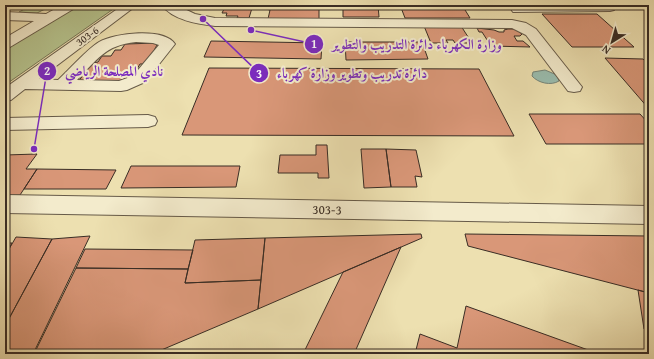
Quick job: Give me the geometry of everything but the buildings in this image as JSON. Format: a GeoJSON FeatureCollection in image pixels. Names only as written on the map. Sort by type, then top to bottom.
{"type":"FeatureCollection","features":[{"type":"Feature","properties":{"kind":"street"},"geometry":{"type":"LineString","coordinates":[[5,44],[70,5]]}},
{"type":"Feature","properties":{"kind":"street","name":"303-6"},"geometry":{"type":"LineString","coordinates":[[5,96],[131,5]]}},
{"type":"Feature","properties":{"kind":"street"},"geometry":{"type":"LineString","coordinates":[[168,5],[182,14],[215,22],[512,24],[528,29]]}},
{"type":"Feature","properties":{"kind":"street"},"geometry":{"type":"LineString","coordinates":[[515,7],[528,29],[574,87]]}},
{"type":"Feature","properties":{"kind":"street"},"geometry":{"type":"LineString","coordinates":[[515,7],[610,7]]}},
{"type":"Feature","properties":{"kind":"street"},"geometry":{"type":"LineString","coordinates":[[6,9],[48,18]]}},
{"type":"Feature","properties":{"kind":"street"},"geometry":{"type":"LineString","coordinates":[[5,33],[36,26]]}},
{"type":"Feature","properties":{"kind":"street"},"geometry":{"type":"LineString","coordinates":[[21,84],[62,85],[121,86],[130,84],[139,79],[168,44],[164,41],[153,38],[121,39],[111,41],[103,46],[62,85]]}},
{"type":"Feature","properties":{"kind":"street"},"geometry":{"type":"LineString","coordinates":[[5,124],[148,121]]}},
{"type":"Feature","properties":{"kind":"street","name":"303-3"},"geometry":{"type":"LineString","coordinates":[[5,204],[649,215]]}},
{"type":"Feature","properties":{"kind":"green space"},"geometry":{"type":"Polygon","coordinates":[[[32,5],[53,5],[37,13],[19,12],[32,5]]]}},
{"type":"Feature","properties":{"kind":"green space"},"geometry":{"type":"Polygon","coordinates":[[[78,5],[119,5],[5,85],[5,49],[78,5]]]}},
{"type":"Feature","properties":{"kind":"shaded area"},"geometry":{"type":"Polygon","coordinates":[[[545,70],[557,75],[559,81],[556,83],[545,83],[532,76],[533,72],[545,70]]]}},
{"type":"Feature","properties":{"kind":"place","name":"دائرة تدريب وتطوير وزارة كهرباء"},"geometry":{"type":"Point","coordinates":[203,19]}},
{"type":"Feature","properties":{"kind":"place","name":"وزارة الكهرباء دائرة التدريب والتطوير"},"geometry":{"type":"Point","coordinates":[251,30]}},
{"type":"Feature","properties":{"kind":"place","name":"نادي المصلحة الرياضي"},"geometry":{"type":"Point","coordinates":[34,149]}}]}
